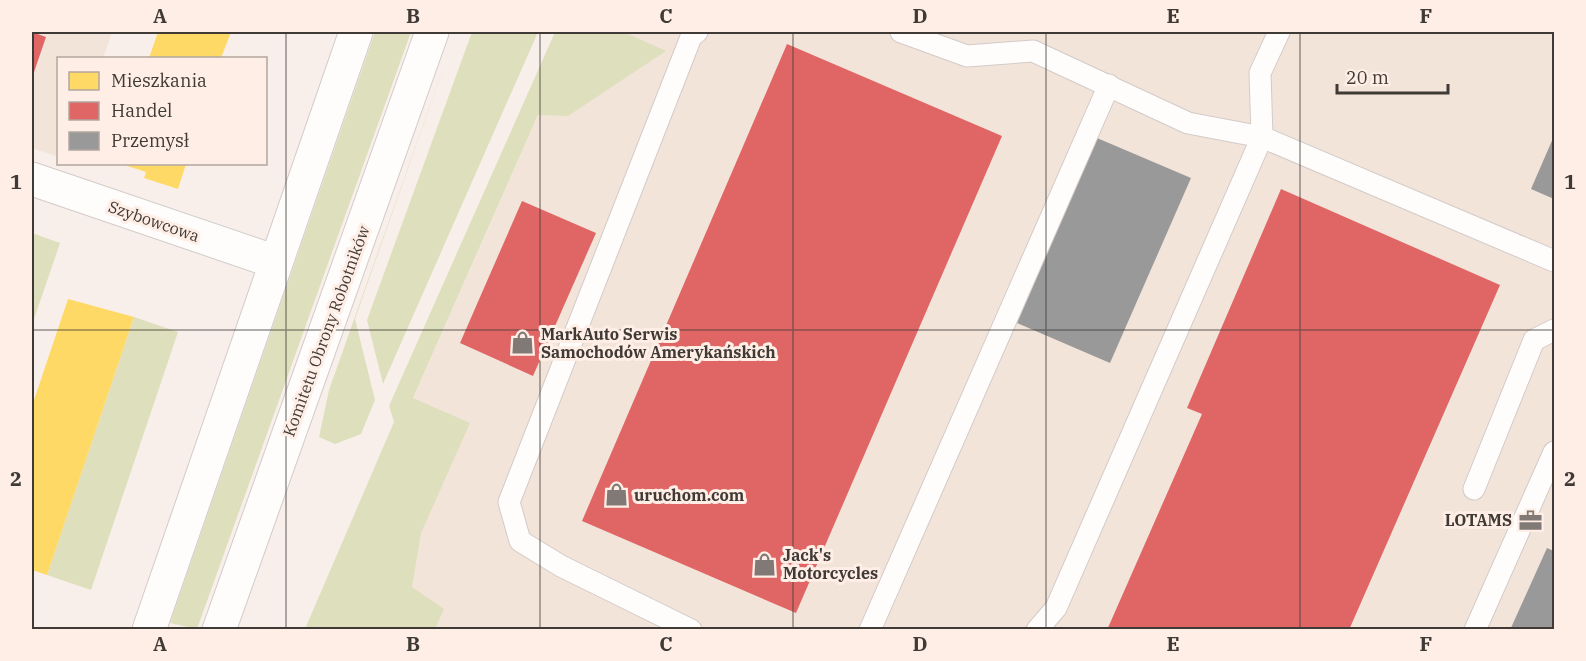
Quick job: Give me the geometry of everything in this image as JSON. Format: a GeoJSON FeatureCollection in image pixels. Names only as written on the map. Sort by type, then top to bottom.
{"type":"FeatureCollection","features":[{"type":"Feature","properties":{"kind":"street"},"geometry":{"type":"LineString","coordinates":[[149,630],[356,32]]}},
{"type":"Feature","properties":{"kind":"street","name":"Komitetu Obrony Robotników"},"geometry":{"type":"LineString","coordinates":[[219,630],[432,32]]}},
{"type":"Feature","properties":{"kind":"street","name":"Szybowcowa"},"geometry":{"type":"LineString","coordinates":[[32,179],[276,262]]}},
{"type":"Feature","properties":{"kind":"lane"},"geometry":{"type":"LineString","coordinates":[[691,630],[561,566],[520,541],[509,502],[691,37],[697,32]]}},
{"type":"Feature","properties":{"kind":"lane"},"geometry":{"type":"LineString","coordinates":[[901,32],[968,56],[1033,51],[1188,123],[1262,137],[1554,261]]}},
{"type":"Feature","properties":{"kind":"lane"},"geometry":{"type":"LineString","coordinates":[[1037,630],[1056,608],[1262,137],[1260,73],[1279,32]]}},
{"type":"Feature","properties":{"kind":"lane"},"geometry":{"type":"LineString","coordinates":[[870,630],[1109,86]]}},
{"type":"Feature","properties":{"kind":"lane"},"geometry":{"type":"LineString","coordinates":[[1474,489],[1534,340],[1554,330]]}},
{"type":"Feature","properties":{"kind":"lane"},"geometry":{"type":"LineString","coordinates":[[1475,630],[1554,452]]}},
{"type":"Feature","properties":{"kind":"shaded area"},"geometry":{"type":"Polygon","coordinates":[[[32,32],[112,32],[103,57],[57,57],[57,157],[32,148],[32,32]]]}},
{"type":"Feature","properties":{"kind":"shaded area"},"geometry":{"type":"Polygon","coordinates":[[[575,32],[1554,32],[1554,629],[321,630],[346,550],[575,32]]]}},
{"type":"Feature","properties":{"kind":"green space"},"geometry":{"type":"Polygon","coordinates":[[[375,32],[411,32],[197,629],[170,623],[375,32]]]}},
{"type":"Feature","properties":{"kind":"green space"},"geometry":{"type":"Polygon","coordinates":[[[456,32],[355,319],[375,400],[361,434],[335,444],[319,437],[329,390],[456,32]]]}},
{"type":"Feature","properties":{"kind":"green space"},"geometry":{"type":"Polygon","coordinates":[[[472,32],[538,32],[383,384],[367,320],[472,32]]]}},
{"type":"Feature","properties":{"kind":"green space"},"geometry":{"type":"Polygon","coordinates":[[[555,32],[624,32],[666,51],[568,116],[538,115],[413,398],[470,423],[421,533],[412,587],[444,609],[435,629],[305,629],[394,422],[389,406],[555,32]]]}},
{"type":"Feature","properties":{"kind":"green space"},"geometry":{"type":"Polygon","coordinates":[[[32,233],[60,243],[32,325],[32,233]]]}},
{"type":"Feature","properties":{"kind":"green space"},"geometry":{"type":"Polygon","coordinates":[[[134,317],[178,332],[91,590],[47,575],[134,317]]]}},
{"type":"Feature","properties":{"kind":"building: Mieszkania"},"geometry":{"type":"Polygon","coordinates":[[[158,32],[231,32],[221,57],[149,57],[158,32]]]}},
{"type":"Feature","properties":{"kind":"building: Mieszkania"},"geometry":{"type":"Polygon","coordinates":[[[124,165],[186,165],[178,189],[144,178],[146,172],[124,165]]]}},
{"type":"Feature","properties":{"kind":"building: Mieszkania"},"geometry":{"type":"Polygon","coordinates":[[[68,299],[134,317],[47,575],[32,570],[32,406],[68,299]]]}},
{"type":"Feature","properties":{"kind":"building: Handel"},"geometry":{"type":"Polygon","coordinates":[[[32,32],[46,37],[32,78],[32,32]]]}},
{"type":"Feature","properties":{"kind":"building: Handel"},"geometry":{"type":"Polygon","coordinates":[[[787,44],[1002,136],[796,613],[582,521],[787,44]]]}},
{"type":"Feature","properties":{"kind":"building: Handel"},"geometry":{"type":"Polygon","coordinates":[[[1281,189],[1500,285],[1349,630],[1107,630],[1202,414],[1187,408],[1281,189]]]}},
{"type":"Feature","properties":{"kind":"building: Handel"},"geometry":{"type":"Polygon","coordinates":[[[522,201],[596,233],[533,376],[460,343],[522,201]]]}},
{"type":"Feature","properties":{"kind":"building: Przemysł"},"geometry":{"type":"Polygon","coordinates":[[[1554,136],[1554,199],[1531,189],[1554,136]]]}},
{"type":"Feature","properties":{"kind":"building: Przemysł"},"geometry":{"type":"Polygon","coordinates":[[[1097,138],[1191,178],[1110,363],[1017,323],[1097,138]]]}},
{"type":"Feature","properties":{"kind":"building: Przemysł"},"geometry":{"type":"Polygon","coordinates":[[[1547,548],[1554,551],[1554,630],[1510,630],[1547,548]]]}},
{"type":"Feature","properties":{"kind":"place","name":"MarkAuto Serwis Samochodów Amerykańskich"},"geometry":{"type":"Point","coordinates":[523,343]}},
{"type":"Feature","properties":{"kind":"place","name":"uruchom.com"},"geometry":{"type":"Point","coordinates":[616,495]}},
{"type":"Feature","properties":{"kind":"place","name":"LOTAMS"},"geometry":{"type":"Point","coordinates":[1530,520]}},
{"type":"Feature","properties":{"kind":"place","name":"Jack's Motorcycles"},"geometry":{"type":"Point","coordinates":[765,564]}}]}
